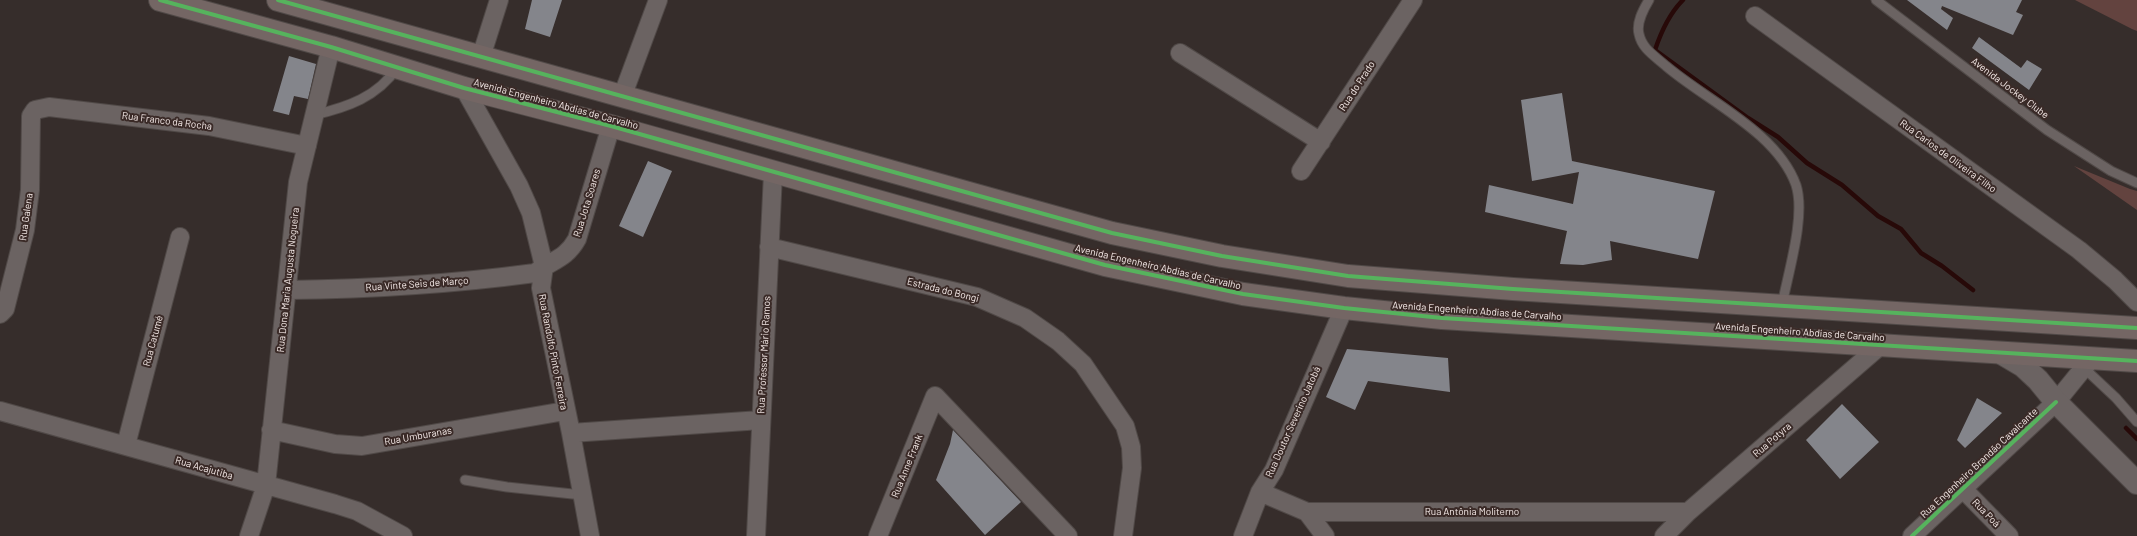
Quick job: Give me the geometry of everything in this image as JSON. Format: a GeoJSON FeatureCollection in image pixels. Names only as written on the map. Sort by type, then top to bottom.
{"type":"FeatureCollection","features":[{"type":"Feature","properties":{"kind":"highway","name":"Avenida Engenheiro Abdias de Carvalho"},"geometry":{"type":"LineString","coordinates":[[160,0],[331,47],[464,88],[611,126],[773,173],[1105,265],[1243,294],[1344,308],[1442,318],[2001,353],[2088,363],[2137,361]]}},
{"type":"Feature","properties":{"kind":"highway"},"geometry":{"type":"LineString","coordinates":[[278,0],[309,4],[481,57],[1112,233],[1222,256],[1356,276],[1513,289],[2137,328]]}},
{"type":"Feature","properties":{"kind":"street"},"geometry":{"type":"LineString","coordinates":[[481,57],[498,0]]}},
{"type":"Feature","properties":{"kind":"street"},"geometry":{"type":"LineString","coordinates":[[622,97],[658,0]]}},
{"type":"Feature","properties":{"kind":"street","name":"Rua do Prado"},"geometry":{"type":"LineString","coordinates":[[1301,172],[1413,0]]}},
{"type":"Feature","properties":{"kind":"street","name":"Rua Carlos de Oliveira Filho"},"geometry":{"type":"LineString","coordinates":[[1755,16],[2079,250],[2115,280],[2137,302]]}},
{"type":"Feature","properties":{"kind":"street","name":"Rua Dona Maria Augusta Nogueira"},"geometry":{"type":"LineString","coordinates":[[249,536],[266,485],[298,182],[331,47]]}},
{"type":"Feature","properties":{"kind":"street"},"geometry":{"type":"LineString","coordinates":[[1180,53],[1321,142]]}},
{"type":"Feature","properties":{"kind":"street","name":"Rua Randolfo Pinto Ferreira"},"geometry":{"type":"LineString","coordinates":[[464,88],[519,186],[531,213],[544,266],[540,288],[565,411],[571,433],[590,536]]}},
{"type":"Feature","properties":{"kind":"street","name":"Rua Franco da Rocha"},"geometry":{"type":"LineString","coordinates":[[31,116],[34,110],[49,107],[209,126],[306,146]]}},
{"type":"Feature","properties":{"kind":"street","name":"Rua Galena"},"geometry":{"type":"LineString","coordinates":[[0,314],[5,309],[25,230],[30,190],[31,116]]}},
{"type":"Feature","properties":{"kind":"street","name":"Rua Jota Soares"},"geometry":{"type":"LineString","coordinates":[[544,266],[564,257],[571,250],[577,239],[611,126]]}},
{"type":"Feature","properties":{"kind":"street","name":"Rua Professor Mário Ramos"},"geometry":{"type":"LineString","coordinates":[[756,536],[773,173]]}},
{"type":"Feature","properties":{"kind":"street","name":"Rua Catumé"},"geometry":{"type":"LineString","coordinates":[[126,445],[180,238]]}},
{"type":"Feature","properties":{"kind":"street","name":"Estrada do Bongi"},"geometry":{"type":"LineString","coordinates":[[769,247],[977,297],[1024,318],[1058,341],[1083,364],[1125,426],[1130,448],[1132,468],[1123,536]]}},
{"type":"Feature","properties":{"kind":"street","name":"Rua Vinte Seis de Março"},"geometry":{"type":"LineString","coordinates":[[287,290],[333,290],[465,281],[535,273],[544,266]]}},
{"type":"Feature","properties":{"kind":"street","name":"Rua Doutor Severino Jatobá"},"geometry":{"type":"LineString","coordinates":[[1243,536],[1260,492],[1274,470],[1344,308]]}},
{"type":"Feature","properties":{"kind":"street","name":"Rua Potyra"},"geometry":{"type":"LineString","coordinates":[[1664,536],[1688,512],[1881,345]]}},
{"type":"Feature","properties":{"kind":"street"},"geometry":{"type":"LineString","coordinates":[[2001,353],[2032,374],[2056,402],[2137,483]]}},
{"type":"Feature","properties":{"kind":"street","name":"Rua Engenheiro Brandão Cavalcante"},"geometry":{"type":"LineString","coordinates":[[1912,536],[2056,402],[2088,363]]}},
{"type":"Feature","properties":{"kind":"street","name":"Rua Anne Frank"},"geometry":{"type":"LineString","coordinates":[[878,536],[935,396],[1059,532]]}},
{"type":"Feature","properties":{"kind":"street","name":"Rua Acajutiba"},"geometry":{"type":"LineString","coordinates":[[0,410],[357,511],[403,536]]}},
{"type":"Feature","properties":{"kind":"street","name":"Rua Umburanas"},"geometry":{"type":"LineString","coordinates":[[271,430],[335,444],[362,446],[565,411]]}},
{"type":"Feature","properties":{"kind":"street"},"geometry":{"type":"LineString","coordinates":[[571,433],[761,420]]}},
{"type":"Feature","properties":{"kind":"street","name":"Rua Poá"},"geometry":{"type":"LineString","coordinates":[[1963,489],[2009,536]]}},
{"type":"Feature","properties":{"kind":"street","name":"Rua Antônia Moliterno"},"geometry":{"type":"LineString","coordinates":[[1260,492],[1307,512],[1688,512]]}},
{"type":"Feature","properties":{"kind":"street"},"geometry":{"type":"LineString","coordinates":[[1307,512],[1325,536]]}},
{"type":"Feature","properties":{"kind":"street"},"geometry":{"type":"LineString","coordinates":[[257,515],[262,536]]}},
{"type":"Feature","properties":{"kind":"lane"},"geometry":{"type":"LineString","coordinates":[[1649,0],[1642,12],[1638,33],[1647,50],[1676,74],[1753,130],[1770,145],[1789,170],[1800,200],[1799,217],[1782,305]]}},
{"type":"Feature","properties":{"kind":"lane","name":"Avenida Jockey Clube"},"geometry":{"type":"LineString","coordinates":[[1876,0],[2047,130],[2111,171],[2137,183]]}},
{"type":"Feature","properties":{"kind":"lane"},"geometry":{"type":"LineString","coordinates":[[314,115],[333,111],[376,92],[388,82],[398,68]]}},
{"type":"Feature","properties":{"kind":"lane"},"geometry":{"type":"LineString","coordinates":[[2088,363],[2137,422]]}},
{"type":"Feature","properties":{"kind":"lane"},"geometry":{"type":"LineString","coordinates":[[465,480],[507,487],[582,495]]}},
{"type":"Feature","properties":{"kind":"shaded area"},"geometry":{"type":"Polygon","coordinates":[[[2075,0],[2137,0],[2137,31],[2132,29],[2075,0]]]}},
{"type":"Feature","properties":{"kind":"shaded area"},"geometry":{"type":"Polygon","coordinates":[[[2074,166],[2137,191],[2137,210],[2074,166]]]}},
{"type":"Feature","properties":{"kind":"building"},"geometry":{"type":"Polygon","coordinates":[[[532,0],[562,0],[550,37],[525,29],[532,0]]]}},
{"type":"Feature","properties":{"kind":"building"},"geometry":{"type":"Polygon","coordinates":[[[1907,0],[2022,0],[2016,12],[2023,15],[2013,35],[1942,6],[1941,9],[1953,18],[1947,30],[1907,0]]]}},
{"type":"Feature","properties":{"kind":"building"},"geometry":{"type":"Polygon","coordinates":[[[1979,37],[2021,68],[2027,60],[2042,69],[2029,90],[1972,48],[1979,37]]]}},
{"type":"Feature","properties":{"kind":"building"},"geometry":{"type":"Polygon","coordinates":[[[289,56],[316,64],[308,99],[294,96],[289,115],[273,111],[289,56]]]}},
{"type":"Feature","properties":{"kind":"building"},"geometry":{"type":"Polygon","coordinates":[[[1562,93],[1572,161],[1715,191],[1698,259],[1610,241],[1612,260],[1583,265],[1560,264],[1567,231],[1485,212],[1489,185],[1573,204],[1579,172],[1532,181],[1521,100],[1562,93]]]}},
{"type":"Feature","properties":{"kind":"building"},"geometry":{"type":"Polygon","coordinates":[[[648,161],[672,171],[643,237],[619,226],[648,161]]]}},
{"type":"Feature","properties":{"kind":"building"},"geometry":{"type":"Polygon","coordinates":[[[1347,349],[1448,358],[1450,392],[1368,381],[1355,410],[1326,397],[1347,349]]]}},
{"type":"Feature","properties":{"kind":"building"},"geometry":{"type":"Polygon","coordinates":[[[1977,398],[2002,413],[1965,448],[1957,440],[1977,398]]]}},
{"type":"Feature","properties":{"kind":"building"},"geometry":{"type":"Polygon","coordinates":[[[1842,404],[1879,442],[1840,479],[1806,440],[1842,404]]]}},
{"type":"Feature","properties":{"kind":"building"},"geometry":{"type":"Polygon","coordinates":[[[953,430],[1021,502],[985,535],[936,480],[950,444],[953,430]]]}},
{"type":"Feature","properties":{"kind":"waterway"},"geometry":{"type":"LineString","coordinates":[[1683,0],[1666,24],[1655,50],[1748,118],[1778,137],[1807,163],[1842,185],[1878,216],[1901,229],[1921,253],[1942,266],[1973,290]]}},
{"type":"Feature","properties":{"kind":"waterway"},"geometry":{"type":"LineString","coordinates":[[2126,428],[2137,439]]}},
{"type":"Feature","properties":{"kind":"cycle path"},"geometry":{"type":"LineString","coordinates":[[160,0],[331,47],[464,88],[611,126],[1105,265],[1243,294],[1344,308],[1442,318],[2137,361]]}},
{"type":"Feature","properties":{"kind":"cycle path"},"geometry":{"type":"LineString","coordinates":[[278,0],[1112,233],[1222,256],[1348,276],[1513,289],[2137,328]]}},
{"type":"Feature","properties":{"kind":"cycle path"},"geometry":{"type":"LineString","coordinates":[[1912,536],[2056,402]]}}]}
